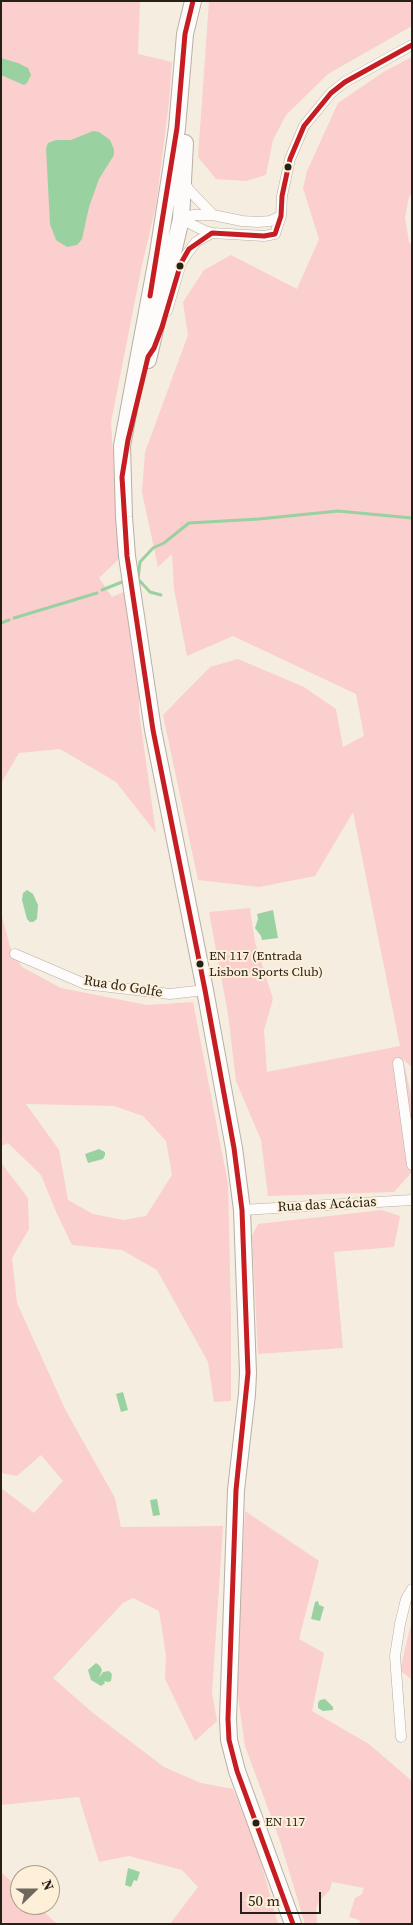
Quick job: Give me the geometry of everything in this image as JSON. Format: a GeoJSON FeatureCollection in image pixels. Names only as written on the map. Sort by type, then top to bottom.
{"type":"FeatureCollection","features":[{"type":"Feature","properties":{"kind":"main road"},"geometry":{"type":"LineString","coordinates":[[181,219],[175,199],[177,128],[185,34],[193,1]]}},
{"type":"Feature","properties":{"kind":"main road"},"geometry":{"type":"LineString","coordinates":[[122,477],[128,440],[181,219],[193,1]]}},
{"type":"Feature","properties":{"kind":"main road"},"geometry":{"type":"LineString","coordinates":[[177,128],[160,240],[122,446],[127,556],[159,760],[205,990],[234,1148],[242,1210],[248,1373],[236,1490],[228,1733],[237,1771],[293,1924]]}},
{"type":"Feature","properties":{"kind":"main road"},"geometry":{"type":"LineString","coordinates":[[160,240],[181,219]]}},
{"type":"Feature","properties":{"kind":"street"},"geometry":{"type":"LineString","coordinates":[[181,219],[212,233],[264,236],[275,234],[281,216],[282,196],[290,159],[304,126],[331,93],[345,82],[412,45]]}},
{"type":"Feature","properties":{"kind":"street"},"geometry":{"type":"LineString","coordinates":[[183,179],[189,190],[213,214]]}},
{"type":"Feature","properties":{"kind":"street"},"geometry":{"type":"LineString","coordinates":[[181,219],[193,215],[213,214],[242,221],[258,222],[270,221],[281,216]]}},
{"type":"Feature","properties":{"kind":"street"},"geometry":{"type":"LineString","coordinates":[[148,357],[154,348],[162,327],[181,263],[189,249],[212,233]]}},
{"type":"Feature","properties":{"kind":"street","name":"Rua do Golfe"},"geometry":{"type":"LineString","coordinates":[[15,954],[85,984],[170,994],[205,990]]}},
{"type":"Feature","properties":{"kind":"street"},"geometry":{"type":"LineString","coordinates":[[398,1063],[412,1165]]}},
{"type":"Feature","properties":{"kind":"street","name":"Rua das Acácias"},"geometry":{"type":"LineString","coordinates":[[242,1210],[412,1200]]}},
{"type":"Feature","properties":{"kind":"street"},"geometry":{"type":"LineString","coordinates":[[401,1737],[395,1656],[406,1599],[412,1589]]}},
{"type":"Feature","properties":{"kind":"shaded area"},"geometry":{"type":"Polygon","coordinates":[[[1,1],[140,1],[138,54],[172,62],[156,206],[142,265],[111,422],[122,556],[99,578],[112,597],[126,591],[139,684],[139,712],[156,833],[116,782],[60,749],[19,753],[3,780],[1,787],[1,1]]]}},
{"type":"Feature","properties":{"kind":"shaded area"},"geometry":{"type":"Polygon","coordinates":[[[209,1],[412,1],[412,26],[328,74],[286,115],[273,140],[266,175],[246,181],[216,179],[198,157],[209,1]]]}},
{"type":"Feature","properties":{"kind":"shaded area"},"geometry":{"type":"Polygon","coordinates":[[[412,57],[412,193],[409,197],[405,218],[409,242],[412,246],[412,1068],[403,1059],[412,1099],[412,1172],[394,1192],[268,1196],[261,1140],[236,1081],[228,1014],[209,912],[250,908],[255,942],[273,999],[264,1030],[267,1072],[400,1046],[353,812],[315,876],[259,887],[198,880],[163,715],[210,667],[238,659],[304,687],[336,709],[343,747],[364,736],[356,694],[233,636],[187,656],[174,589],[172,554],[158,567],[142,492],[145,452],[188,335],[183,302],[204,270],[231,255],[297,289],[319,239],[303,188],[307,171],[338,103],[385,71],[412,57]]]}},
{"type":"Feature","properties":{"kind":"shaded area"},"geometry":{"type":"Polygon","coordinates":[[[1,58],[28,68],[31,75],[27,83],[24,85],[1,75],[1,58]]]}},
{"type":"Feature","properties":{"kind":"shaded area"},"geometry":{"type":"Polygon","coordinates":[[[93,131],[99,132],[110,140],[114,149],[114,155],[99,179],[89,207],[82,239],[77,245],[67,247],[56,240],[50,224],[46,148],[48,143],[56,140],[71,140],[93,131]]]}},
{"type":"Feature","properties":{"kind":"shaded area"},"geometry":{"type":"Polygon","coordinates":[[[27,890],[33,894],[38,905],[37,919],[33,922],[27,919],[22,900],[23,893],[27,890]]]}},
{"type":"Feature","properties":{"kind":"shaded area"},"geometry":{"type":"Polygon","coordinates":[[[273,910],[278,938],[262,940],[255,928],[258,919],[257,914],[273,910]]]}},
{"type":"Feature","properties":{"kind":"shaded area"},"geometry":{"type":"Polygon","coordinates":[[[1,912],[10,947],[22,967],[61,988],[147,1005],[193,1002],[228,1184],[231,1401],[214,1402],[208,1362],[157,1270],[122,1250],[72,1245],[41,1175],[8,1143],[1,1146],[1,912]],[[26,1104],[59,1150],[68,1200],[93,1214],[123,1220],[146,1216],[172,1175],[166,1141],[143,1116],[114,1106],[26,1104]]]}},
{"type":"Feature","properties":{"kind":"shaded area"},"geometry":{"type":"Polygon","coordinates":[[[99,1149],[105,1152],[103,1159],[88,1163],[85,1154],[99,1149]]]}},
{"type":"Feature","properties":{"kind":"shaded area"},"geometry":{"type":"Polygon","coordinates":[[[1,1158],[2,1164],[28,1198],[29,1229],[12,1258],[17,1303],[66,1411],[115,1498],[121,1527],[223,1526],[212,1693],[217,1721],[195,1741],[165,1679],[166,1655],[159,1611],[133,1598],[123,1603],[53,1678],[93,1713],[164,1767],[201,1783],[233,1789],[256,1845],[278,1924],[170,1924],[198,1887],[182,1870],[129,1856],[99,1862],[79,1797],[1,1805],[1,1488],[34,1513],[63,1481],[41,1455],[17,1476],[1,1473],[1,1158]]]}},
{"type":"Feature","properties":{"kind":"shaded area"},"geometry":{"type":"Polygon","coordinates":[[[382,1210],[400,1216],[394,1247],[334,1252],[343,1348],[258,1354],[252,1236],[258,1224],[382,1210]]]}},
{"type":"Feature","properties":{"kind":"shaded area"},"geometry":{"type":"Polygon","coordinates":[[[123,1392],[128,1410],[121,1412],[116,1394],[123,1392]]]}},
{"type":"Feature","properties":{"kind":"shaded area"},"geometry":{"type":"Polygon","coordinates":[[[157,1499],[160,1515],[153,1516],[150,1500],[157,1499]]]}},
{"type":"Feature","properties":{"kind":"shaded area"},"geometry":{"type":"Polygon","coordinates":[[[245,1511],[319,1561],[299,1639],[324,1653],[312,1711],[369,1744],[412,1781],[412,1924],[359,1924],[360,1921],[349,1917],[355,1898],[362,1894],[364,1888],[332,1882],[330,1890],[319,1901],[316,1909],[317,1924],[305,1924],[280,1841],[245,1746],[236,1684],[245,1511]]]}},
{"type":"Feature","properties":{"kind":"shaded area"},"geometry":{"type":"Polygon","coordinates":[[[318,1601],[319,1605],[324,1607],[320,1621],[311,1619],[315,1602],[318,1601]]]}},
{"type":"Feature","properties":{"kind":"shaded area"},"geometry":{"type":"Polygon","coordinates":[[[412,1620],[412,1680],[400,1670],[412,1620]]]}},
{"type":"Feature","properties":{"kind":"shaded area"},"geometry":{"type":"Polygon","coordinates":[[[96,1663],[102,1670],[99,1678],[103,1672],[109,1671],[112,1674],[111,1681],[104,1681],[105,1683],[101,1686],[91,1680],[88,1670],[96,1663]]]}},
{"type":"Feature","properties":{"kind":"shaded area"},"geometry":{"type":"Polygon","coordinates":[[[325,1699],[333,1707],[333,1710],[323,1711],[318,1708],[320,1700],[325,1699]]]}},
{"type":"Feature","properties":{"kind":"shaded area"},"geometry":{"type":"Polygon","coordinates":[[[128,1868],[140,1872],[137,1881],[134,1880],[131,1887],[125,1885],[128,1868]]]}},
{"type":"Feature","properties":{"kind":"shaded area"},"geometry":{"type":"Polygon","coordinates":[[[1,1872],[10,1880],[10,1915],[48,1915],[57,1924],[1,1924],[1,1872]]]}},
{"type":"Feature","properties":{"kind":"waterway"},"geometry":{"type":"LineString","coordinates":[[161,595],[150,592],[138,579],[140,562],[153,548],[164,543],[189,523],[259,519],[338,511],[412,518]]}},
{"type":"Feature","properties":{"kind":"waterway"},"geometry":{"type":"LineString","coordinates":[[102,590],[122,582]]}},
{"type":"Feature","properties":{"kind":"waterway"},"geometry":{"type":"LineString","coordinates":[[14,618],[97,593]]}},
{"type":"Feature","properties":{"kind":"waterway"},"geometry":{"type":"LineString","coordinates":[[1,623],[9,620]]}},
{"type":"Feature","properties":{"kind":"transit line"},"geometry":{"type":"LineString","coordinates":[[150,296],[177,128],[185,34],[193,1]]}},
{"type":"Feature","properties":{"kind":"transit line"},"geometry":{"type":"LineString","coordinates":[[293,1924],[237,1771],[229,1740],[228,1719],[236,1490],[248,1373],[242,1210],[234,1148],[205,990],[153,730],[127,556],[122,477],[128,440],[148,357],[154,348],[162,327],[181,263],[189,249],[212,233],[264,236],[275,234],[281,216],[282,196],[290,159],[304,126],[331,93],[345,82],[412,45]]}},
{"type":"Feature","properties":{"kind":"place","name":"EN 117 (Entrada Lisbon Sports Club)"},"geometry":{"type":"Point","coordinates":[200,964]}},
{"type":"Feature","properties":{"kind":"place","name":"EN 117"},"geometry":{"type":"Point","coordinates":[256,1823]}}]}
